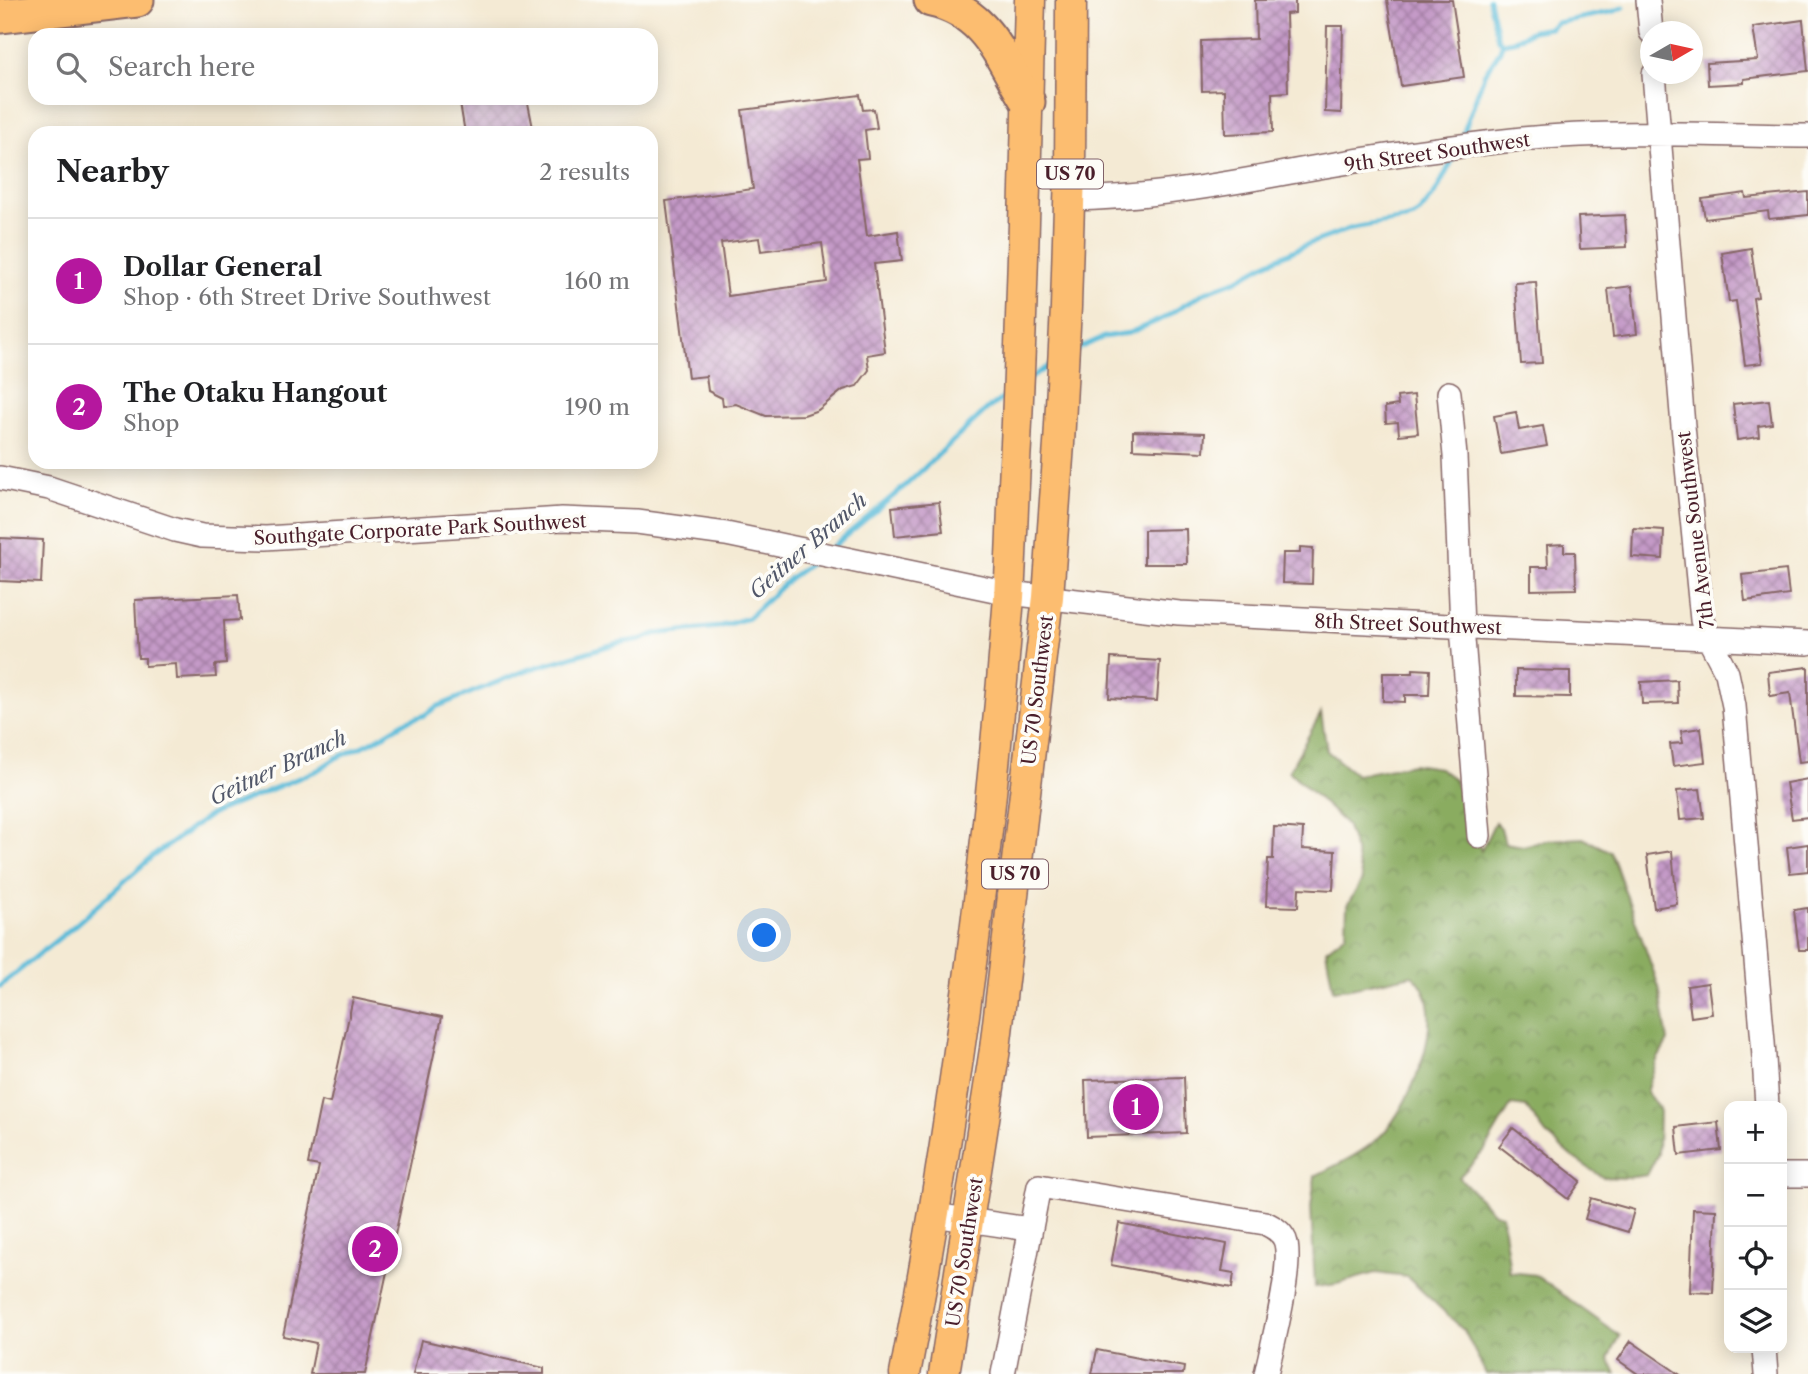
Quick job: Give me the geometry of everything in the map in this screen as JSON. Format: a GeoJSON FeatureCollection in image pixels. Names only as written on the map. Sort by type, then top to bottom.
{"type":"FeatureCollection","features":[{"type":"Feature","properties":{"kind":"highway"},"geometry":{"type":"LineString","coordinates":[[0,16],[137,0]]}},
{"type":"Feature","properties":{"kind":"highway"},"geometry":{"type":"LineString","coordinates":[[931,0],[961,11],[981,27],[999,50],[1028,102]]}},
{"type":"Feature","properties":{"kind":"main road","name":"US 70 Southwest"},"geometry":{"type":"LineString","coordinates":[[905,1374],[934,1215],[983,865],[1009,593],[1024,265],[1030,0]]}},
{"type":"Feature","properties":{"kind":"main road","name":"US 70 Southwest"},"geometry":{"type":"LineString","coordinates":[[944,1374],[995,1049],[1048,597],[1059,444],[1069,199],[1071,0]]}},
{"type":"Feature","properties":{"kind":"street"},"geometry":{"type":"LineString","coordinates":[[1648,0],[1650,21]]}},
{"type":"Feature","properties":{"kind":"street","name":"7th Avenue Southwest"},"geometry":{"type":"LineString","coordinates":[[1655,84],[1683,426],[1703,620],[1709,639],[1727,673],[1734,706],[1767,1101]]}},
{"type":"Feature","properties":{"kind":"street","name":"9th Street Southwest"},"geometry":{"type":"LineString","coordinates":[[1069,199],[1182,192],[1393,156],[1521,139],[1597,134],[1808,136]]}},
{"type":"Feature","properties":{"kind":"street"},"geometry":{"type":"LineString","coordinates":[[1449,393],[1455,468],[1461,626],[1479,836]]}},
{"type":"Feature","properties":{"kind":"street","name":"Southgate Corporate Park Southwest"},"geometry":{"type":"LineString","coordinates":[[0,478],[49,488],[202,536],[266,538],[562,519],[637,522],[726,534],[1009,593]]}},
{"type":"Feature","properties":{"kind":"street","name":"8th Street Southwest"},"geometry":{"type":"LineString","coordinates":[[1009,593],[1179,613],[1808,643]]}},
{"type":"Feature","properties":{"kind":"street"},"geometry":{"type":"LineString","coordinates":[[1787,1175],[1808,1175]]}},
{"type":"Feature","properties":{"kind":"street"},"geometry":{"type":"LineString","coordinates":[[1003,1374],[1039,1186],[1265,1223],[1277,1230],[1285,1240],[1287,1266],[1266,1374]]}},
{"type":"Feature","properties":{"kind":"street"},"geometry":{"type":"LineString","coordinates":[[934,1215],[1029,1229]]}},
{"type":"Feature","properties":{"kind":"street"},"geometry":{"type":"LineString","coordinates":[[1764,1353],[1766,1374]]}},
{"type":"Feature","properties":{"kind":"green space"},"geometry":{"type":"Polygon","coordinates":[[[1321,713],[1327,751],[1356,775],[1413,764],[1439,768],[1454,779],[1481,851],[1495,822],[1501,828],[1505,843],[1523,846],[1547,840],[1583,838],[1611,852],[1659,987],[1668,1041],[1657,1060],[1646,1092],[1659,1108],[1658,1154],[1647,1175],[1602,1177],[1571,1156],[1546,1134],[1526,1107],[1511,1105],[1484,1151],[1459,1177],[1494,1213],[1502,1215],[1510,1272],[1535,1275],[1620,1336],[1609,1358],[1616,1374],[1486,1374],[1464,1330],[1407,1277],[1375,1273],[1315,1287],[1311,1207],[1315,1176],[1363,1150],[1387,1129],[1408,1096],[1425,1052],[1429,1029],[1429,1008],[1424,989],[1412,975],[1333,990],[1326,950],[1346,934],[1347,906],[1362,880],[1346,824],[1289,771],[1321,713]]]}},
{"type":"Feature","properties":{"kind":"building"},"geometry":{"type":"Polygon","coordinates":[[[1255,0],[1295,0],[1295,13],[1286,14],[1288,92],[1272,93],[1273,132],[1225,134],[1224,90],[1202,91],[1201,41],[1256,39],[1255,0]]]}},
{"type":"Feature","properties":{"kind":"building"},"geometry":{"type":"Polygon","coordinates":[[[1387,0],[1452,0],[1464,77],[1401,86],[1387,0]]]}},
{"type":"Feature","properties":{"kind":"building"},"geometry":{"type":"Polygon","coordinates":[[[1803,20],[1808,71],[1744,79],[1744,83],[1708,85],[1707,63],[1758,60],[1753,27],[1803,20]]]}},
{"type":"Feature","properties":{"kind":"building"},"geometry":{"type":"Polygon","coordinates":[[[1327,26],[1343,26],[1341,113],[1325,112],[1327,26]]]}},
{"type":"Feature","properties":{"kind":"building"},"geometry":{"type":"Polygon","coordinates":[[[860,95],[863,110],[874,109],[877,128],[865,130],[868,158],[857,159],[867,236],[898,231],[902,261],[874,264],[885,352],[867,355],[869,370],[857,386],[843,390],[818,410],[804,415],[766,416],[736,404],[723,406],[722,398],[708,391],[706,376],[688,378],[666,201],[753,189],[742,110],[860,95]],[[759,238],[721,243],[728,296],[827,282],[822,243],[761,251],[759,238]]]}},
{"type":"Feature","properties":{"kind":"building"},"geometry":{"type":"Polygon","coordinates":[[[460,105],[528,105],[533,126],[464,126],[460,105]]]}},
{"type":"Feature","properties":{"kind":"building"},"geometry":{"type":"Polygon","coordinates":[[[1808,192],[1808,215],[1769,219],[1768,211],[1705,219],[1702,199],[1745,193],[1746,198],[1808,192]]]}},
{"type":"Feature","properties":{"kind":"building"},"geometry":{"type":"Polygon","coordinates":[[[1625,215],[1627,247],[1580,249],[1578,217],[1625,215]]]}},
{"type":"Feature","properties":{"kind":"building"},"geometry":{"type":"Polygon","coordinates":[[[1751,248],[1758,297],[1753,298],[1762,363],[1745,365],[1736,301],[1729,302],[1722,253],[1751,248]]]}},
{"type":"Feature","properties":{"kind":"building"},"geometry":{"type":"Polygon","coordinates":[[[1536,282],[1542,363],[1521,364],[1515,283],[1536,282]]]}},
{"type":"Feature","properties":{"kind":"building"},"geometry":{"type":"Polygon","coordinates":[[[1632,286],[1637,334],[1613,337],[1608,289],[1632,286]]]}},
{"type":"Feature","properties":{"kind":"building"},"geometry":{"type":"Polygon","coordinates":[[[1414,395],[1418,433],[1399,435],[1398,422],[1386,423],[1385,407],[1398,405],[1397,397],[1414,395]]]}},
{"type":"Feature","properties":{"kind":"building"},"geometry":{"type":"Polygon","coordinates":[[[1769,400],[1772,424],[1758,426],[1759,437],[1737,440],[1733,404],[1769,400]]]}},
{"type":"Feature","properties":{"kind":"building"},"geometry":{"type":"Polygon","coordinates":[[[1516,412],[1519,430],[1543,426],[1547,446],[1501,454],[1494,416],[1516,412]]]}},
{"type":"Feature","properties":{"kind":"building"},"geometry":{"type":"Polygon","coordinates":[[[1133,431],[1205,433],[1204,452],[1133,449],[1133,431]]]}},
{"type":"Feature","properties":{"kind":"building"},"geometry":{"type":"Polygon","coordinates":[[[939,502],[943,531],[895,536],[892,507],[939,502]]]}},
{"type":"Feature","properties":{"kind":"building"},"geometry":{"type":"Polygon","coordinates":[[[1633,528],[1664,530],[1663,559],[1632,557],[1633,528]]]}},
{"type":"Feature","properties":{"kind":"building"},"geometry":{"type":"Polygon","coordinates":[[[1186,529],[1187,564],[1144,564],[1144,530],[1186,529]]]}},
{"type":"Feature","properties":{"kind":"building"},"geometry":{"type":"Polygon","coordinates":[[[0,538],[43,540],[41,583],[0,581],[0,538]]]}},
{"type":"Feature","properties":{"kind":"building"},"geometry":{"type":"Polygon","coordinates":[[[1564,544],[1564,552],[1575,552],[1576,589],[1531,590],[1531,567],[1548,567],[1547,545],[1564,544]]]}},
{"type":"Feature","properties":{"kind":"building"},"geometry":{"type":"Polygon","coordinates":[[[1300,547],[1313,548],[1312,584],[1282,583],[1283,553],[1300,553],[1300,547]]]}},
{"type":"Feature","properties":{"kind":"building"},"geometry":{"type":"Polygon","coordinates":[[[1786,570],[1789,595],[1745,601],[1742,575],[1786,570]]]}},
{"type":"Feature","properties":{"kind":"building"},"geometry":{"type":"Polygon","coordinates":[[[238,595],[240,620],[224,621],[226,664],[215,665],[216,677],[177,679],[176,664],[145,666],[145,658],[138,658],[135,600],[238,595]]]}},
{"type":"Feature","properties":{"kind":"building"},"geometry":{"type":"Polygon","coordinates":[[[1111,658],[1160,661],[1157,701],[1109,698],[1111,658]]]}},
{"type":"Feature","properties":{"kind":"building"},"geometry":{"type":"Polygon","coordinates":[[[1808,667],[1808,761],[1799,762],[1790,693],[1770,696],[1768,672],[1808,667]]]}},
{"type":"Feature","properties":{"kind":"building"},"geometry":{"type":"Polygon","coordinates":[[[1413,669],[1430,670],[1429,695],[1405,695],[1405,702],[1383,701],[1383,673],[1413,673],[1413,669]]]}},
{"type":"Feature","properties":{"kind":"building"},"geometry":{"type":"Polygon","coordinates":[[[1516,670],[1570,671],[1570,697],[1516,696],[1516,670]]]}},
{"type":"Feature","properties":{"kind":"building"},"geometry":{"type":"Polygon","coordinates":[[[1677,680],[1678,703],[1642,704],[1641,682],[1677,680]]]}},
{"type":"Feature","properties":{"kind":"building"},"geometry":{"type":"Polygon","coordinates":[[[1701,728],[1705,762],[1673,766],[1670,744],[1683,743],[1681,731],[1701,728]]]}},
{"type":"Feature","properties":{"kind":"building"},"geometry":{"type":"Polygon","coordinates":[[[1808,779],[1808,817],[1792,819],[1786,783],[1808,779]]]}},
{"type":"Feature","properties":{"kind":"building"},"geometry":{"type":"Polygon","coordinates":[[[1700,789],[1704,818],[1680,820],[1677,791],[1700,789]]]}},
{"type":"Feature","properties":{"kind":"building"},"geometry":{"type":"Polygon","coordinates":[[[1274,827],[1303,829],[1302,849],[1335,851],[1333,890],[1299,888],[1298,907],[1266,906],[1268,859],[1273,859],[1274,827]]]}},
{"type":"Feature","properties":{"kind":"building"},"geometry":{"type":"Polygon","coordinates":[[[1808,844],[1808,871],[1790,873],[1787,847],[1808,844]]]}},
{"type":"Feature","properties":{"kind":"building"},"geometry":{"type":"Polygon","coordinates":[[[1672,851],[1677,904],[1654,908],[1647,855],[1672,851]]]}},
{"type":"Feature","properties":{"kind":"building"},"geometry":{"type":"Polygon","coordinates":[[[1808,908],[1808,950],[1799,950],[1794,910],[1808,908]]]}},
{"type":"Feature","properties":{"kind":"building"},"geometry":{"type":"Polygon","coordinates":[[[1708,983],[1712,1014],[1691,1017],[1687,986],[1708,983]]]}},
{"type":"Feature","properties":{"kind":"building"},"geometry":{"type":"Polygon","coordinates":[[[353,998],[442,1017],[365,1374],[310,1374],[316,1343],[283,1336],[319,1166],[308,1164],[321,1101],[330,1103],[353,998]]]}},
{"type":"Feature","properties":{"kind":"building"},"geometry":{"type":"Polygon","coordinates":[[[1184,1077],[1186,1133],[1087,1137],[1085,1080],[1184,1077]]]}},
{"type":"Feature","properties":{"kind":"building"},"geometry":{"type":"Polygon","coordinates":[[[1718,1122],[1721,1150],[1679,1155],[1676,1127],[1718,1122]]]}},
{"type":"Feature","properties":{"kind":"building"},"geometry":{"type":"Polygon","coordinates":[[[1513,1128],[1581,1181],[1568,1199],[1499,1146],[1513,1128]]]}},
{"type":"Feature","properties":{"kind":"building"},"geometry":{"type":"Polygon","coordinates":[[[1591,1198],[1634,1210],[1628,1232],[1585,1219],[1591,1198]]]}},
{"type":"Feature","properties":{"kind":"building"},"geometry":{"type":"Polygon","coordinates":[[[1693,1209],[1716,1210],[1713,1293],[1690,1292],[1693,1209]]]}},
{"type":"Feature","properties":{"kind":"building"},"geometry":{"type":"Polygon","coordinates":[[[1119,1223],[1227,1244],[1222,1271],[1234,1273],[1232,1288],[1111,1265],[1119,1223]]]}},
{"type":"Feature","properties":{"kind":"building"},"geometry":{"type":"Polygon","coordinates":[[[421,1340],[544,1368],[544,1374],[413,1374],[421,1340]]]}},
{"type":"Feature","properties":{"kind":"building"},"geometry":{"type":"Polygon","coordinates":[[[1631,1341],[1679,1374],[1638,1374],[1618,1360],[1631,1341]]]}},
{"type":"Feature","properties":{"kind":"building"},"geometry":{"type":"Polygon","coordinates":[[[1097,1350],[1184,1367],[1183,1374],[1092,1374],[1097,1350]]]}},
{"type":"Feature","properties":{"kind":"waterway","name":"Geitner Branch"},"geometry":{"type":"LineString","coordinates":[[1461,140],[1484,75],[1500,51],[1502,43],[1498,39],[1489,0]]}},
{"type":"Feature","properties":{"kind":"waterway"},"geometry":{"type":"LineString","coordinates":[[1502,43],[1513,41],[1532,31],[1550,28],[1556,23],[1624,7]]}},
{"type":"Feature","properties":{"kind":"waterway","name":"Geitner Branch"},"geometry":{"type":"LineString","coordinates":[[1075,350],[1104,337],[1129,333],[1164,318],[1205,292],[1235,281],[1306,245],[1352,228],[1411,218],[1420,212],[1436,192],[1456,153]]}},
{"type":"Feature","properties":{"kind":"waterway","name":"Geitner Branch"},"geometry":{"type":"LineString","coordinates":[[1028,380],[1052,364]]}},
{"type":"Feature","properties":{"kind":"waterway","name":"Geitner Branch"},"geometry":{"type":"LineString","coordinates":[[831,548],[904,487],[987,409],[1009,394]]}},
{"type":"Feature","properties":{"kind":"waterway","name":"Geitner Branch"},"geometry":{"type":"LineString","coordinates":[[0,986],[74,926],[153,856],[210,815],[318,770],[336,758],[372,742],[407,721],[425,715],[436,707],[527,670],[655,634],[718,627],[748,618],[790,578],[815,560]]}},
{"type":"Feature","properties":{"kind":"place","name":"Dollar General"},"geometry":{"type":"Point","coordinates":[1136,1107]}},
{"type":"Feature","properties":{"kind":"place","name":"The Otaku Hangout"},"geometry":{"type":"Point","coordinates":[375,1249]}}]}
